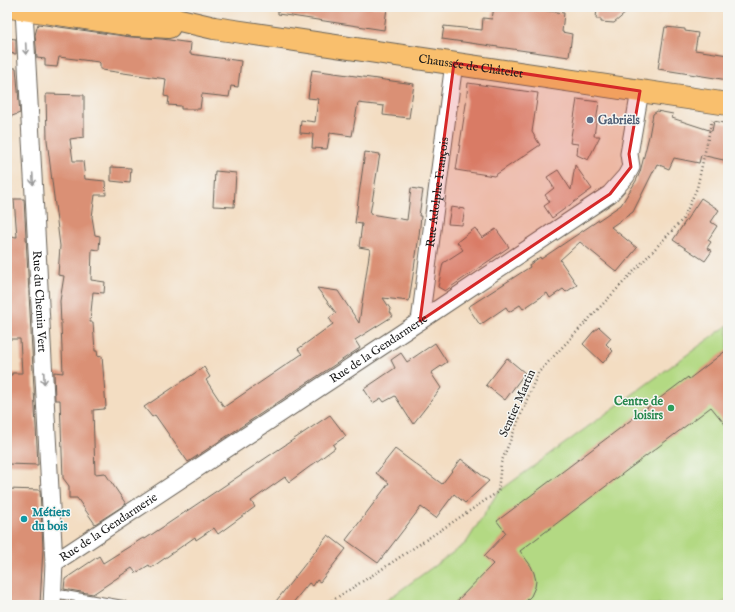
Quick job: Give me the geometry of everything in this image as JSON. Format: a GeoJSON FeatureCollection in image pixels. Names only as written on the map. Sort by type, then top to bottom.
{"type":"FeatureCollection","features":[{"type":"Feature","properties":{"kind":"main road","name":"Chaussée de Châtelet"},"geometry":{"type":"LineString","coordinates":[[67,7],[132,14],[214,28],[721,102]]}},
{"type":"Feature","properties":{"kind":"main road","name":"Chaussée de Châtelet"},"geometry":{"type":"LineString","coordinates":[[17,8],[132,14]]}},
{"type":"Feature","properties":{"kind":"street","name":"Rue du Chemin Vert"},"geometry":{"type":"LineString","coordinates":[[17,8],[54,563],[52,599]]}},
{"type":"Feature","properties":{"kind":"street","name":"Rue Adolphe François"},"geometry":{"type":"LineString","coordinates":[[420,321],[454,63]]}},
{"type":"Feature","properties":{"kind":"street","name":"Rue de la Gendarmerie"},"geometry":{"type":"LineString","coordinates":[[54,563],[610,194],[626,176],[630,167],[629,154],[640,90]]}},
{"type":"Feature","properties":{"kind":"lane","name":"Rue du Chemin Vert"},"geometry":{"type":"LineString","coordinates":[[52,599],[123,605]]}},
{"type":"Feature","properties":{"kind":"path","name":"Sentier Martin"},"geometry":{"type":"LineString","coordinates":[[325,605],[498,492],[501,463],[538,373],[683,219],[697,188],[712,122],[721,102]]}},
{"type":"Feature","properties":{"kind":"highlighted area"},"geometry":{"type":"Polygon","coordinates":[[[454,63],[640,91],[629,154],[631,167],[610,194],[420,321],[454,63]]]}},
{"type":"Feature","properties":{"kind":"green space","name":"Centre de loisirs"},"geometry":{"type":"Polygon","coordinates":[[[728,325],[728,600],[719,605],[380,605],[466,543],[498,492],[728,325]]]}},
{"type":"Feature","properties":{"kind":"building"},"geometry":{"type":"Polygon","coordinates":[[[278,7],[387,8],[384,30],[278,14],[278,7]]]}},
{"type":"Feature","properties":{"kind":"building"},"geometry":{"type":"Polygon","coordinates":[[[494,7],[527,7],[564,13],[562,32],[572,34],[569,57],[442,39],[444,26],[482,30],[483,18],[492,19],[494,7]]]}},
{"type":"Feature","properties":{"kind":"building"},"geometry":{"type":"Polygon","coordinates":[[[597,7],[633,7],[614,23],[601,22],[601,19],[596,19],[597,7]]]}},
{"type":"Feature","properties":{"kind":"building"},"geometry":{"type":"Polygon","coordinates":[[[38,24],[131,37],[191,43],[190,54],[241,61],[238,87],[231,86],[229,97],[202,94],[200,109],[181,109],[181,106],[168,105],[169,97],[164,96],[166,79],[102,70],[100,69],[99,62],[59,57],[57,67],[45,66],[45,59],[37,58],[35,35],[38,24]]]}},
{"type":"Feature","properties":{"kind":"building"},"geometry":{"type":"Polygon","coordinates":[[[665,27],[685,29],[685,31],[698,33],[695,50],[728,55],[728,80],[658,69],[665,27]]]}},
{"type":"Feature","properties":{"kind":"building"},"geometry":{"type":"Polygon","coordinates":[[[7,38],[16,39],[16,54],[7,53],[7,38]]]}},
{"type":"Feature","properties":{"kind":"building"},"geometry":{"type":"Polygon","coordinates":[[[7,68],[16,68],[20,113],[7,118],[7,68]]]}},
{"type":"Feature","properties":{"kind":"building"},"geometry":{"type":"Polygon","coordinates":[[[312,70],[414,84],[409,118],[383,115],[384,106],[358,103],[352,136],[330,133],[327,149],[312,148],[313,134],[300,133],[301,120],[315,122],[318,99],[308,98],[312,70]]]}},
{"type":"Feature","properties":{"kind":"building"},"geometry":{"type":"Polygon","coordinates":[[[468,83],[538,93],[532,132],[540,145],[494,176],[456,170],[468,83]]]}},
{"type":"Feature","properties":{"kind":"building"},"geometry":{"type":"Polygon","coordinates":[[[46,94],[84,95],[84,137],[70,139],[73,161],[83,161],[85,179],[105,181],[106,195],[95,195],[92,217],[95,235],[100,236],[99,250],[92,249],[91,280],[105,282],[104,293],[93,292],[90,322],[93,322],[95,351],[97,351],[98,357],[102,356],[106,407],[104,409],[93,410],[95,474],[105,473],[126,504],[95,524],[77,498],[69,498],[69,486],[63,478],[60,400],[55,400],[54,372],[63,373],[60,301],[64,276],[58,275],[60,246],[47,140],[46,94]]]}},
{"type":"Feature","properties":{"kind":"building"},"geometry":{"type":"Polygon","coordinates":[[[577,99],[599,102],[594,136],[600,136],[588,160],[577,155],[578,144],[570,143],[577,99]]]}},
{"type":"Feature","properties":{"kind":"building"},"geometry":{"type":"Polygon","coordinates":[[[657,111],[673,114],[672,118],[712,131],[714,121],[728,124],[728,161],[701,155],[699,163],[674,158],[669,169],[657,164],[633,212],[611,227],[637,248],[617,272],[580,242],[560,260],[577,285],[566,292],[563,289],[550,298],[547,293],[523,309],[520,305],[509,312],[506,307],[480,325],[468,307],[530,267],[529,265],[540,257],[541,259],[621,205],[640,172],[653,114],[657,111]]]}},
{"type":"Feature","properties":{"kind":"building"},"geometry":{"type":"Polygon","coordinates":[[[365,152],[380,154],[370,214],[407,220],[411,188],[423,190],[419,216],[421,216],[419,236],[409,301],[383,298],[393,316],[355,340],[360,348],[188,462],[155,415],[152,417],[144,407],[204,367],[210,377],[206,380],[224,407],[302,354],[298,349],[333,324],[329,318],[336,313],[317,288],[338,291],[359,323],[370,249],[359,247],[362,224],[355,223],[365,152]]]}},
{"type":"Feature","properties":{"kind":"building"},"geometry":{"type":"Polygon","coordinates":[[[575,165],[592,189],[552,218],[544,206],[550,202],[545,195],[554,188],[547,177],[558,170],[571,190],[575,165]]]}},
{"type":"Feature","properties":{"kind":"building"},"geometry":{"type":"Polygon","coordinates":[[[111,167],[131,168],[130,183],[111,181],[111,167]]]}},
{"type":"Feature","properties":{"kind":"building"},"geometry":{"type":"Polygon","coordinates":[[[215,171],[236,173],[234,207],[213,206],[215,171]]]}},
{"type":"Feature","properties":{"kind":"building"},"geometry":{"type":"Polygon","coordinates":[[[701,198],[719,210],[711,222],[717,226],[708,240],[711,242],[707,248],[712,251],[705,261],[673,240],[701,198]]]}},
{"type":"Feature","properties":{"kind":"building"},"geometry":{"type":"Polygon","coordinates":[[[14,199],[24,199],[38,465],[7,464],[7,375],[12,375],[12,373],[22,373],[20,339],[7,339],[7,236],[17,237],[14,199]]]}},
{"type":"Feature","properties":{"kind":"building"},"geometry":{"type":"Polygon","coordinates":[[[451,207],[465,209],[462,225],[448,224],[451,207]]]}},
{"type":"Feature","properties":{"kind":"building"},"geometry":{"type":"Polygon","coordinates":[[[475,228],[482,238],[496,229],[509,247],[445,291],[438,287],[443,263],[463,250],[457,242],[475,228]]]}},
{"type":"Feature","properties":{"kind":"building"},"geometry":{"type":"Polygon","coordinates":[[[599,327],[611,338],[606,344],[613,351],[603,363],[583,344],[599,327]]]}},
{"type":"Feature","properties":{"kind":"building"},"geometry":{"type":"Polygon","coordinates":[[[435,343],[447,362],[431,373],[441,388],[413,424],[395,396],[384,402],[381,398],[373,403],[364,389],[395,368],[391,360],[401,353],[407,362],[435,343]]]}},
{"type":"Feature","properties":{"kind":"building"},"geometry":{"type":"Polygon","coordinates":[[[728,349],[728,428],[711,407],[520,551],[531,566],[536,581],[531,596],[522,605],[453,605],[493,564],[484,556],[506,533],[497,521],[688,377],[689,379],[728,349]]]}},
{"type":"Feature","properties":{"kind":"building"},"geometry":{"type":"Polygon","coordinates":[[[507,358],[525,373],[505,400],[486,385],[507,358]]]}},
{"type":"Feature","properties":{"kind":"building"},"geometry":{"type":"Polygon","coordinates":[[[330,415],[346,436],[333,445],[335,448],[289,482],[285,477],[251,501],[255,507],[218,534],[214,528],[196,540],[195,537],[151,568],[149,565],[136,573],[132,568],[93,594],[64,589],[65,579],[99,556],[103,563],[143,538],[145,539],[330,415]]]}},
{"type":"Feature","properties":{"kind":"building"},"geometry":{"type":"Polygon","coordinates":[[[395,449],[442,484],[461,459],[489,481],[465,503],[454,494],[436,518],[421,507],[378,563],[346,540],[389,483],[376,473],[395,449]]]}},
{"type":"Feature","properties":{"kind":"building","name":"Métiers du bois"},"geometry":{"type":"Polygon","coordinates":[[[7,489],[40,490],[43,548],[40,605],[7,605],[7,489]]]}},
{"type":"Feature","properties":{"kind":"building"},"geometry":{"type":"Polygon","coordinates":[[[328,535],[346,549],[320,582],[317,580],[313,586],[309,583],[291,605],[273,605],[328,535]]]}},
{"type":"Feature","properties":{"kind":"place","name":"Gabriëls"},"geometry":{"type":"Point","coordinates":[590,120]}},
{"type":"Feature","properties":{"kind":"place","name":"Centre de loisirs"},"geometry":{"type":"Point","coordinates":[671,408]}},
{"type":"Feature","properties":{"kind":"place","name":"Métiers du bois"},"geometry":{"type":"Point","coordinates":[24,519]}}]}
